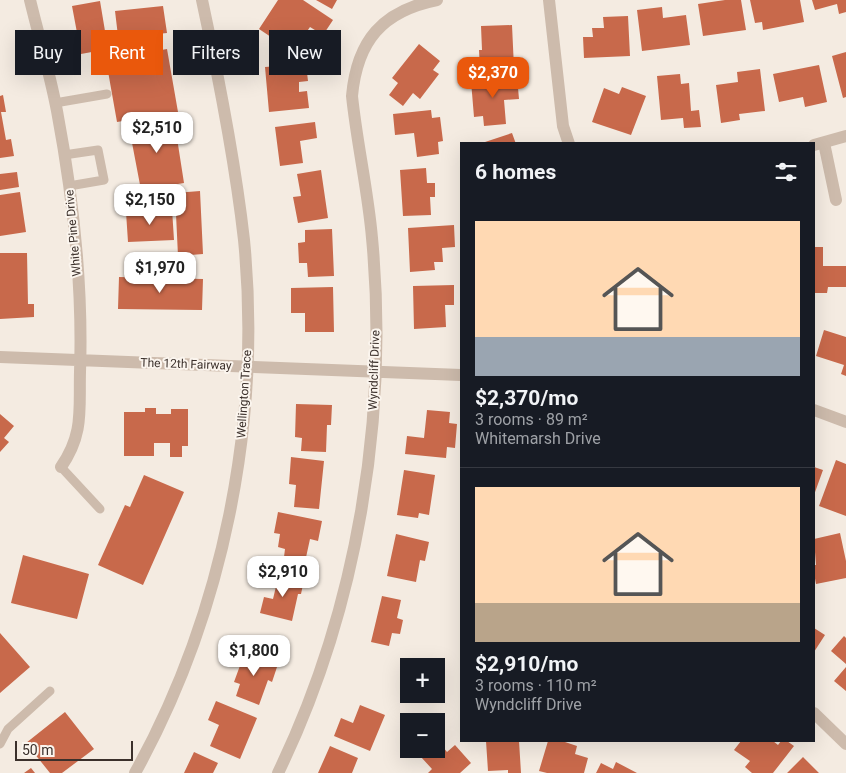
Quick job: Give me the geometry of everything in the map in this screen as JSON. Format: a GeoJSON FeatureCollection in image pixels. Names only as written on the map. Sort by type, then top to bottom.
{"type":"FeatureCollection","features":[{"type":"Feature","properties":{"kind":"street","name":"White Pine Drive"},"geometry":{"type":"LineString","coordinates":[[30,0],[55,103],[69,186],[77,260],[81,360],[78,432],[72,449],[61,466]]}},
{"type":"Feature","properties":{"kind":"street","name":"Wellington Trace"},"geometry":{"type":"LineString","coordinates":[[135,773],[169,703],[191,649],[209,594],[224,537],[235,480],[247,366],[247,300],[243,232],[237,184],[202,0]]}},
{"type":"Feature","properties":{"kind":"street","name":"Wyndcliff Drive"},"geometry":{"type":"LineString","coordinates":[[278,773],[308,703],[328,644],[345,585],[363,493],[375,372],[376,310],[372,240],[365,178],[353,102],[354,73],[368,42],[383,24],[407,9],[437,0]]}},
{"type":"Feature","properties":{"kind":"street"},"geometry":{"type":"LineString","coordinates":[[549,0],[563,126],[568,142]]}},
{"type":"Feature","properties":{"kind":"street"},"geometry":{"type":"LineString","coordinates":[[836,200],[819,144],[846,136]]}},
{"type":"Feature","properties":{"kind":"street","name":"The 12th Fairway"},"geometry":{"type":"LineString","coordinates":[[0,357],[460,375]]}},
{"type":"Feature","properties":{"kind":"street"},"geometry":{"type":"LineString","coordinates":[[815,410],[846,422]]}},
{"type":"Feature","properties":{"kind":"street"},"geometry":{"type":"LineString","coordinates":[[815,715],[846,744]]}},
{"type":"Feature","properties":{"kind":"lane"},"geometry":{"type":"LineString","coordinates":[[55,103],[107,94]]}},
{"type":"Feature","properties":{"kind":"lane"},"geometry":{"type":"LineString","coordinates":[[64,155],[98,150],[104,180],[69,186]]}},
{"type":"Feature","properties":{"kind":"lane"},"geometry":{"type":"LineString","coordinates":[[61,466],[100,508]]}},
{"type":"Feature","properties":{"kind":"lane"},"geometry":{"type":"LineString","coordinates":[[0,744],[8,729],[50,691]]}},
{"type":"Feature","properties":{"kind":"building"},"geometry":{"type":"Polygon","coordinates":[[[278,0],[303,0],[333,20],[326,30],[315,30],[310,27],[308,30],[269,30],[269,36],[259,29],[278,0]]]}},
{"type":"Feature","properties":{"kind":"building"},"geometry":{"type":"Polygon","coordinates":[[[316,0],[337,0],[332,9],[316,0]]]}},
{"type":"Feature","properties":{"kind":"building"},"geometry":{"type":"Polygon","coordinates":[[[741,0],[746,30],[703,36],[698,4],[741,0]]]}},
{"type":"Feature","properties":{"kind":"building"},"geometry":{"type":"Polygon","coordinates":[[[750,0],[800,0],[804,22],[763,30],[762,22],[755,23],[750,0]]]}},
{"type":"Feature","properties":{"kind":"building"},"geometry":{"type":"Polygon","coordinates":[[[812,0],[846,0],[846,12],[839,14],[837,4],[815,10],[812,0]]]}},
{"type":"Feature","properties":{"kind":"building"},"geometry":{"type":"Polygon","coordinates":[[[100,1],[105,30],[91,30],[91,52],[81,54],[81,30],[76,30],[72,6],[100,1]]]}},
{"type":"Feature","properties":{"kind":"building"},"geometry":{"type":"Polygon","coordinates":[[[163,6],[167,33],[163,33],[163,30],[117,30],[115,11],[163,6]]]}},
{"type":"Feature","properties":{"kind":"building"},"geometry":{"type":"Polygon","coordinates":[[[662,7],[663,18],[686,15],[690,45],[642,51],[637,10],[662,7]]]}},
{"type":"Feature","properties":{"kind":"building"},"geometry":{"type":"Polygon","coordinates":[[[628,16],[630,56],[584,58],[583,37],[593,37],[592,28],[604,28],[603,17],[628,16]]]}},
{"type":"Feature","properties":{"kind":"building"},"geometry":{"type":"Polygon","coordinates":[[[512,25],[514,68],[480,70],[479,50],[482,50],[481,26],[512,25]]]}},
{"type":"Feature","properties":{"kind":"building"},"geometry":{"type":"Polygon","coordinates":[[[419,44],[440,61],[433,70],[439,74],[420,99],[413,93],[403,106],[389,95],[398,83],[392,78],[419,44]]]}},
{"type":"Feature","properties":{"kind":"building"},"geometry":{"type":"Polygon","coordinates":[[[167,49],[178,112],[117,122],[109,75],[163,75],[163,50],[167,49]]]}},
{"type":"Feature","properties":{"kind":"building"},"geometry":{"type":"Polygon","coordinates":[[[846,52],[846,97],[843,98],[832,56],[846,52]]]}},
{"type":"Feature","properties":{"kind":"building"},"geometry":{"type":"Polygon","coordinates":[[[819,65],[827,102],[805,107],[803,97],[779,102],[773,74],[819,65]]]}},
{"type":"Feature","properties":{"kind":"building"},"geometry":{"type":"Polygon","coordinates":[[[265,67],[269,67],[269,75],[307,75],[308,81],[299,82],[299,92],[307,91],[309,108],[269,112],[265,67]]]}},
{"type":"Feature","properties":{"kind":"building"},"geometry":{"type":"Polygon","coordinates":[[[760,69],[765,111],[739,114],[740,120],[721,123],[716,85],[738,82],[737,72],[760,69]]]}},
{"type":"Feature","properties":{"kind":"building"},"geometry":{"type":"Polygon","coordinates":[[[680,74],[681,84],[689,83],[691,111],[699,110],[701,127],[684,128],[683,118],[661,120],[657,76],[680,74]]]}},
{"type":"Feature","properties":{"kind":"building"},"geometry":{"type":"Polygon","coordinates":[[[517,77],[519,99],[504,100],[506,124],[484,126],[483,116],[474,117],[471,81],[517,77]]]}},
{"type":"Feature","properties":{"kind":"building"},"geometry":{"type":"Polygon","coordinates":[[[622,87],[646,96],[631,135],[592,122],[604,88],[619,94],[622,87]]]}},
{"type":"Feature","properties":{"kind":"building"},"geometry":{"type":"Polygon","coordinates":[[[3,95],[6,112],[1,112],[6,140],[11,139],[14,156],[0,158],[0,96],[3,95]]]}},
{"type":"Feature","properties":{"kind":"building"},"geometry":{"type":"Polygon","coordinates":[[[431,110],[432,118],[440,117],[443,141],[438,142],[439,154],[417,157],[414,133],[395,135],[393,114],[431,110]]]}},
{"type":"Feature","properties":{"kind":"building"},"geometry":{"type":"Polygon","coordinates":[[[174,119],[184,183],[141,190],[129,127],[174,119]]]}},
{"type":"Feature","properties":{"kind":"building"},"geometry":{"type":"Polygon","coordinates":[[[315,122],[317,138],[300,141],[303,163],[280,166],[275,127],[315,122]]]}},
{"type":"Feature","properties":{"kind":"building"},"geometry":{"type":"Polygon","coordinates":[[[512,133],[515,142],[485,142],[512,133]]]}},
{"type":"Feature","properties":{"kind":"building"},"geometry":{"type":"Polygon","coordinates":[[[426,168],[427,183],[435,183],[435,197],[430,197],[431,215],[403,216],[400,170],[426,168]]]}},
{"type":"Feature","properties":{"kind":"building"},"geometry":{"type":"Polygon","coordinates":[[[321,170],[328,218],[298,223],[293,197],[301,196],[297,174],[321,170]]]}},
{"type":"Feature","properties":{"kind":"building"},"geometry":{"type":"Polygon","coordinates":[[[17,172],[19,187],[0,190],[0,174],[17,172]]]}},
{"type":"Feature","properties":{"kind":"building"},"geometry":{"type":"Polygon","coordinates":[[[200,191],[203,254],[178,256],[175,193],[200,191]]]}},
{"type":"Feature","properties":{"kind":"building"},"geometry":{"type":"Polygon","coordinates":[[[20,192],[26,232],[0,236],[0,195],[20,192]]]}},
{"type":"Feature","properties":{"kind":"building"},"geometry":{"type":"Polygon","coordinates":[[[172,209],[174,240],[128,242],[126,212],[172,209]]]}},
{"type":"Feature","properties":{"kind":"building"},"geometry":{"type":"Polygon","coordinates":[[[454,225],[455,247],[442,248],[443,262],[434,262],[435,270],[410,272],[408,228],[454,225]]]}},
{"type":"Feature","properties":{"kind":"building"},"geometry":{"type":"Polygon","coordinates":[[[332,229],[334,276],[308,277],[307,263],[299,263],[298,243],[305,242],[305,230],[332,229]]]}},
{"type":"Feature","properties":{"kind":"building"},"geometry":{"type":"Polygon","coordinates":[[[815,247],[823,247],[823,266],[846,266],[846,287],[828,287],[827,293],[815,293],[815,247]]]}},
{"type":"Feature","properties":{"kind":"building"},"geometry":{"type":"Polygon","coordinates":[[[0,253],[27,253],[28,304],[34,304],[34,317],[0,319],[0,253]]]}},
{"type":"Feature","properties":{"kind":"building"},"geometry":{"type":"Polygon","coordinates":[[[119,277],[203,279],[202,310],[118,309],[119,277]]]}},
{"type":"Feature","properties":{"kind":"building"},"geometry":{"type":"Polygon","coordinates":[[[454,285],[454,305],[445,305],[446,327],[414,329],[413,286],[454,285]]]}},
{"type":"Feature","properties":{"kind":"building"},"geometry":{"type":"Polygon","coordinates":[[[333,287],[334,332],[305,332],[305,313],[291,313],[291,288],[333,287]]]}},
{"type":"Feature","properties":{"kind":"building"},"geometry":{"type":"Polygon","coordinates":[[[824,330],[846,337],[846,376],[841,374],[844,365],[816,356],[824,330]]]}},
{"type":"Feature","properties":{"kind":"building"},"geometry":{"type":"Polygon","coordinates":[[[296,404],[332,405],[331,425],[327,425],[326,452],[301,451],[302,438],[295,437],[296,404]]]}},
{"type":"Feature","properties":{"kind":"building"},"geometry":{"type":"Polygon","coordinates":[[[145,408],[156,408],[156,414],[171,414],[171,409],[188,409],[188,446],[182,446],[182,457],[170,457],[170,443],[154,443],[154,456],[124,456],[124,412],[145,412],[145,408]]]}},
{"type":"Feature","properties":{"kind":"building"},"geometry":{"type":"Polygon","coordinates":[[[427,410],[450,412],[449,423],[457,424],[455,448],[447,447],[446,458],[405,454],[407,436],[424,438],[427,410]]]}},
{"type":"Feature","properties":{"kind":"building"},"geometry":{"type":"Polygon","coordinates":[[[0,414],[14,426],[4,438],[9,442],[0,452],[0,414]]]}},
{"type":"Feature","properties":{"kind":"building"},"geometry":{"type":"Polygon","coordinates":[[[291,457],[324,461],[319,509],[294,507],[296,485],[289,484],[291,457]]]}},
{"type":"Feature","properties":{"kind":"building"},"geometry":{"type":"Polygon","coordinates":[[[836,460],[846,464],[846,516],[819,506],[836,460]]]}},
{"type":"Feature","properties":{"kind":"building"},"geometry":{"type":"Polygon","coordinates":[[[815,467],[823,470],[815,492],[815,467]]]}},
{"type":"Feature","properties":{"kind":"building"},"geometry":{"type":"Polygon","coordinates":[[[404,470],[435,475],[429,515],[419,513],[418,518],[397,515],[404,470]]]}},
{"type":"Feature","properties":{"kind":"building"},"geometry":{"type":"Polygon","coordinates":[[[144,475],[184,492],[143,585],[98,565],[125,505],[130,507],[144,475]]]}},
{"type":"Feature","properties":{"kind":"building"},"geometry":{"type":"Polygon","coordinates":[[[278,512],[322,521],[318,541],[310,539],[305,562],[284,557],[285,549],[278,547],[280,534],[274,533],[278,512]]]}},
{"type":"Feature","properties":{"kind":"building"},"geometry":{"type":"Polygon","coordinates":[[[840,533],[846,561],[846,578],[816,584],[815,539],[840,533]]]}},
{"type":"Feature","properties":{"kind":"building"},"geometry":{"type":"Polygon","coordinates":[[[396,534],[429,542],[425,561],[420,560],[416,582],[387,576],[396,534]]]}},
{"type":"Feature","properties":{"kind":"building"},"geometry":{"type":"Polygon","coordinates":[[[23,555],[89,574],[77,619],[11,603],[23,555]]]}},
{"type":"Feature","properties":{"kind":"building"},"geometry":{"type":"Polygon","coordinates":[[[279,574],[304,580],[301,594],[298,594],[292,621],[260,613],[264,597],[273,599],[279,574]]]}},
{"type":"Feature","properties":{"kind":"building"},"geometry":{"type":"Polygon","coordinates":[[[382,596],[401,600],[397,618],[403,620],[400,634],[392,633],[389,646],[371,642],[382,596]]]}},
{"type":"Feature","properties":{"kind":"building"},"geometry":{"type":"Polygon","coordinates":[[[815,629],[825,635],[815,650],[815,629]]]}},
{"type":"Feature","properties":{"kind":"building"},"geometry":{"type":"Polygon","coordinates":[[[0,633],[30,667],[0,693],[0,633]]]}},
{"type":"Feature","properties":{"kind":"building"},"geometry":{"type":"Polygon","coordinates":[[[844,636],[846,638],[846,664],[831,651],[844,636]]]}},
{"type":"Feature","properties":{"kind":"building"},"geometry":{"type":"Polygon","coordinates":[[[245,652],[278,664],[272,682],[268,680],[259,705],[236,696],[240,684],[234,682],[245,652]]]}},
{"type":"Feature","properties":{"kind":"building"},"geometry":{"type":"Polygon","coordinates":[[[846,667],[846,691],[834,681],[846,667]]]}},
{"type":"Feature","properties":{"kind":"building"},"geometry":{"type":"Polygon","coordinates":[[[216,701],[257,718],[240,759],[210,746],[219,725],[208,720],[216,701]]]}},
{"type":"Feature","properties":{"kind":"building"},"geometry":{"type":"Polygon","coordinates":[[[360,705],[385,715],[370,751],[334,736],[341,718],[353,723],[360,705]]]}},
{"type":"Feature","properties":{"kind":"building"},"geometry":{"type":"Polygon","coordinates":[[[65,712],[94,749],[62,773],[50,773],[26,743],[65,712]]]}},
{"type":"Feature","properties":{"kind":"building"},"geometry":{"type":"Polygon","coordinates":[[[486,742],[519,742],[521,773],[508,773],[508,770],[488,771],[486,742]]]}},
{"type":"Feature","properties":{"kind":"building"},"geometry":{"type":"Polygon","coordinates":[[[548,742],[565,742],[577,746],[575,754],[588,758],[584,773],[547,773],[539,771],[548,742]]]}},
{"type":"Feature","properties":{"kind":"building"},"geometry":{"type":"Polygon","coordinates":[[[740,742],[774,742],[778,745],[780,742],[788,742],[794,746],[773,773],[752,773],[745,767],[750,761],[734,750],[740,742]]]}},
{"type":"Feature","properties":{"kind":"building"},"geometry":{"type":"Polygon","coordinates":[[[455,745],[471,763],[460,773],[428,773],[432,769],[422,758],[445,758],[445,750],[447,752],[455,745]]]}},
{"type":"Feature","properties":{"kind":"building"},"geometry":{"type":"Polygon","coordinates":[[[330,746],[358,758],[352,773],[318,773],[330,746]]]}},
{"type":"Feature","properties":{"kind":"building"},"geometry":{"type":"Polygon","coordinates":[[[194,752],[218,763],[213,773],[184,773],[194,752]]]}},
{"type":"Feature","properties":{"kind":"building"},"geometry":{"type":"Polygon","coordinates":[[[803,757],[819,773],[787,773],[803,757]]]}},
{"type":"Feature","properties":{"kind":"building"},"geometry":{"type":"Polygon","coordinates":[[[616,762],[637,773],[596,773],[601,763],[613,769],[616,762]]]}},
{"type":"Feature","properties":{"kind":"building"},"geometry":{"type":"Polygon","coordinates":[[[31,768],[35,773],[24,773],[31,768]]]}}]}
